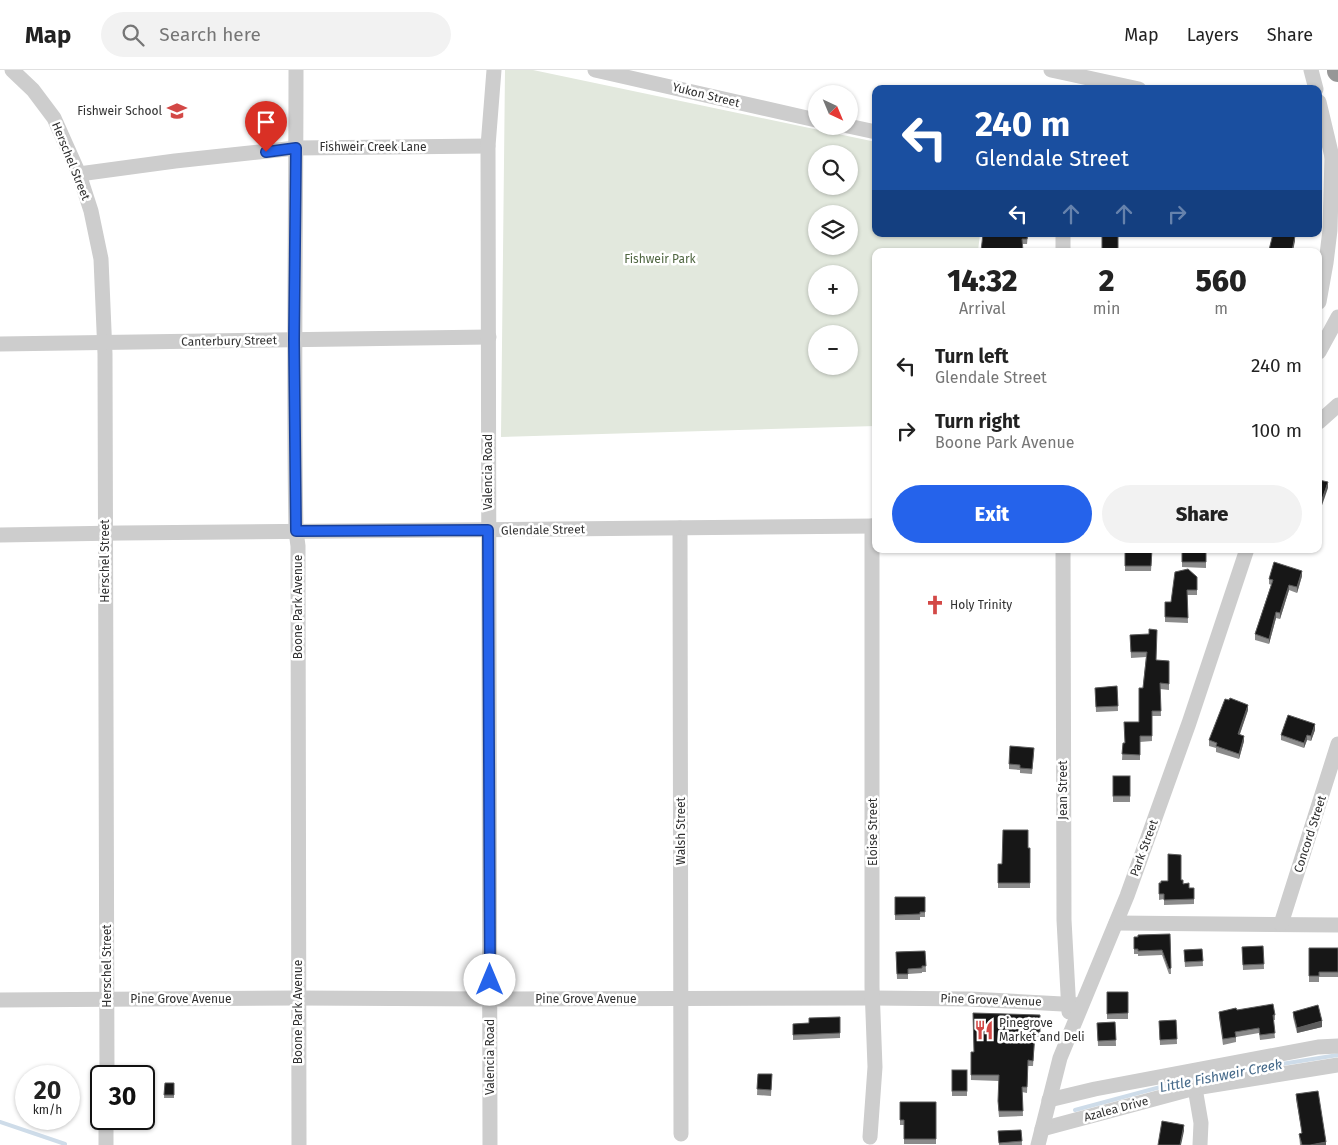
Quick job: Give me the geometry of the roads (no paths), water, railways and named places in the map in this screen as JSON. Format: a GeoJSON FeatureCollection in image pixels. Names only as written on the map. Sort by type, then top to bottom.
{"type":"FeatureCollection","features":[{"type":"Feature","properties":{"kind":"street","name":"Herschel Street"},"geometry":{"type":"LineString","coordinates":[[12,70],[33,90],[54,118],[79,174],[91,211],[101,259],[105,342],[106,1065]]}},
{"type":"Feature","properties":{"kind":"street","name":"Boone Park Avenue"},"geometry":{"type":"LineString","coordinates":[[296,70],[294,340],[296,531],[298,546],[297,998],[299,1145]]}},
{"type":"Feature","properties":{"kind":"street","name":"Valencia Road"},"geometry":{"type":"LineString","coordinates":[[490,1145],[488,146],[494,70]]}},
{"type":"Feature","properties":{"kind":"street","name":"Yukon Street"},"geometry":{"type":"LineString","coordinates":[[595,70],[808,118]]}},
{"type":"Feature","properties":{"kind":"street"},"geometry":{"type":"LineString","coordinates":[[1051,70],[1120,85]]}},
{"type":"Feature","properties":{"kind":"street"},"geometry":{"type":"LineString","coordinates":[[1311,70],[1315,85]]}},
{"type":"Feature","properties":{"kind":"street"},"geometry":{"type":"LineString","coordinates":[[858,128],[872,131]]}},
{"type":"Feature","properties":{"kind":"street"},"geometry":{"type":"LineString","coordinates":[[1322,128],[1335,162],[1338,181]]}},
{"type":"Feature","properties":{"kind":"street","name":"Fishweir Creek Lane"},"geometry":{"type":"LineString","coordinates":[[79,174],[296,148],[488,146]]}},
{"type":"Feature","properties":{"kind":"street"},"geometry":{"type":"LineString","coordinates":[[1322,285],[1326,263],[1324,229],[1335,162]]}},
{"type":"Feature","properties":{"kind":"street"},"geometry":{"type":"LineString","coordinates":[[1322,346],[1338,316]]}},
{"type":"Feature","properties":{"kind":"street"},"geometry":{"type":"LineString","coordinates":[[1322,348],[1338,328]]}},
{"type":"Feature","properties":{"kind":"street","name":"Canterbury Street"},"geometry":{"type":"LineString","coordinates":[[0,344],[489,336]]}},
{"type":"Feature","properties":{"kind":"street"},"geometry":{"type":"LineString","coordinates":[[1322,419],[1338,405]]}},
{"type":"Feature","properties":{"kind":"street","name":"Glendale Street"},"geometry":{"type":"LineString","coordinates":[[0,536],[105,533],[872,526]]}},
{"type":"Feature","properties":{"kind":"street","name":"Walsh Street"},"geometry":{"type":"LineString","coordinates":[[680,528],[681,1134]]}},
{"type":"Feature","properties":{"kind":"street","name":"Eloise Street"},"geometry":{"type":"LineString","coordinates":[[870,1137],[875,1068],[873,998],[874,553]]}},
{"type":"Feature","properties":{"kind":"street","name":"Jean Street"},"geometry":{"type":"LineString","coordinates":[[1063,553],[1064,920],[1075,1004]]}},
{"type":"Feature","properties":{"kind":"street","name":"Park Street"},"geometry":{"type":"LineString","coordinates":[[1038,1145],[1060,1058],[1070,1031],[1075,1004],[1116,923],[1189,723],[1246,553]]}},
{"type":"Feature","properties":{"kind":"street","name":"Concord Street"},"geometry":{"type":"LineString","coordinates":[[1281,924],[1338,744]]}},
{"type":"Feature","properties":{"kind":"street"},"geometry":{"type":"LineString","coordinates":[[1116,923],[1338,925]]}},
{"type":"Feature","properties":{"kind":"street","name":"Pine Grove Avenue"},"geometry":{"type":"LineString","coordinates":[[0,1000],[873,998],[968,999],[1075,1004]]}},
{"type":"Feature","properties":{"kind":"street","name":"Azalea Drive"},"geometry":{"type":"LineString","coordinates":[[1049,1100],[1095,1089],[1298,1051],[1338,1046]]}},
{"type":"Feature","properties":{"kind":"street","name":"Azalea Drive"},"geometry":{"type":"LineString","coordinates":[[1042,1129],[1195,1088],[1338,1065]]}},
{"type":"Feature","properties":{"kind":"street"},"geometry":{"type":"LineString","coordinates":[[1195,1088],[1201,1123],[1200,1145]]}},
{"type":"Feature","properties":{"kind":"street"},"geometry":{"type":"LineString","coordinates":[[106,1130],[106,1145]]}},
{"type":"Feature","properties":{"kind":"waterway","name":"Little Fishweir Creek"},"geometry":{"type":"LineString","coordinates":[[1075,1110],[1194,1078],[1338,1055]]}},
{"type":"Feature","properties":{"kind":"waterway","name":"Little Fishweir Creek"},"geometry":{"type":"LineString","coordinates":[[0,1122],[65,1144]]}},
{"type":"Feature","properties":{"kind":"place","name":"Fishweir School"},"geometry":{"type":"Point","coordinates":[177,111]}},
{"type":"Feature","properties":{"kind":"place","name":"Holy Trinity"},"geometry":{"type":"Point","coordinates":[935,605]}},
{"type":"Feature","properties":{"kind":"place","name":"Pinegrove Market and Deli"},"geometry":{"type":"Point","coordinates":[984,1030]}},
{"type":"Feature","properties":{"kind":"park label","name":"Fishweir Park"},"geometry":{"type":"Point","coordinates":[660,259]}}]}
